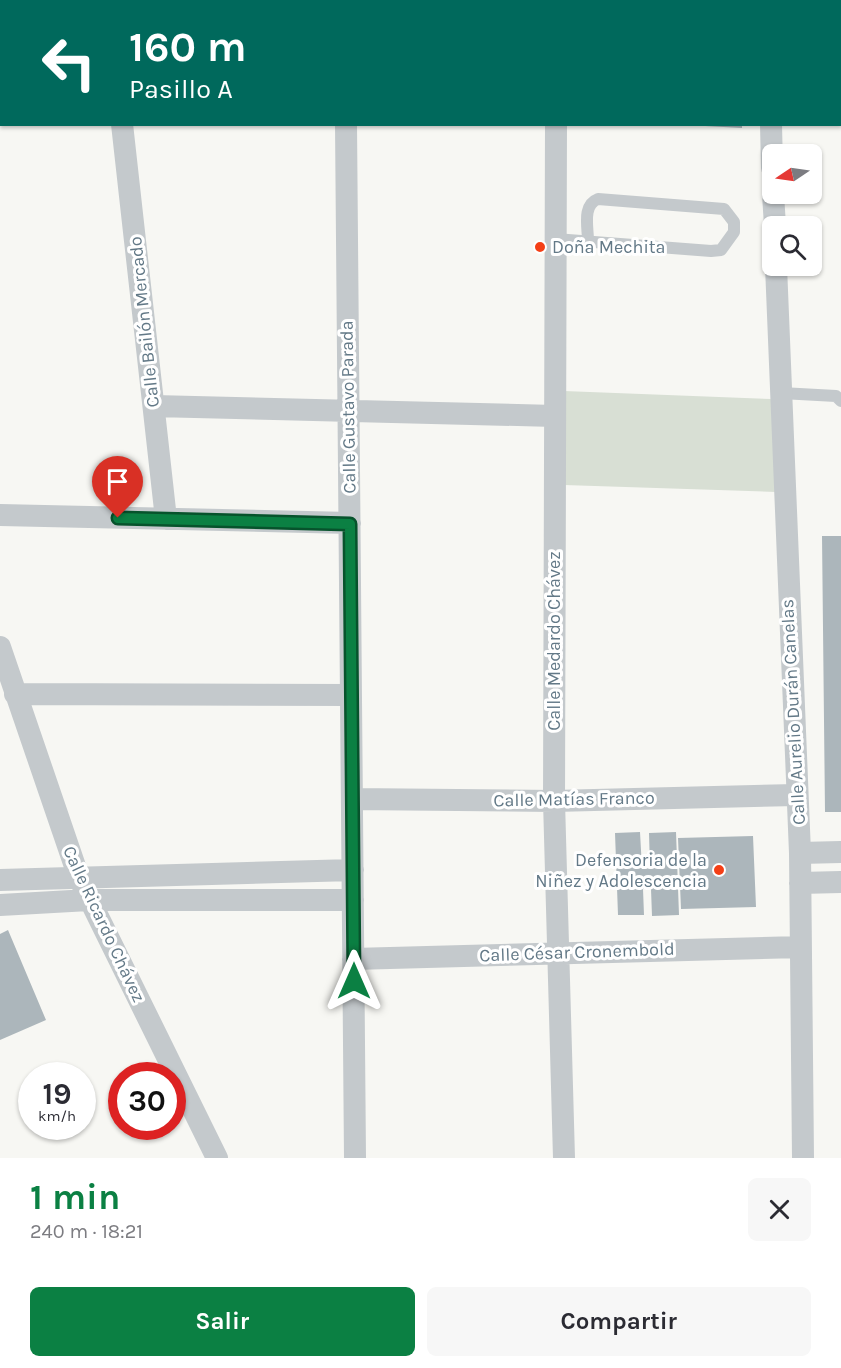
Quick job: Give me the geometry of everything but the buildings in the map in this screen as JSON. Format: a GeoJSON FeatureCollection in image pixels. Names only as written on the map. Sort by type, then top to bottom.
{"type":"FeatureCollection","features":[{"type":"Feature","properties":{"kind":"street","name":"Calle Bailón Mercado"},"geometry":{"type":"LineString","coordinates":[[122,126],[166,519]]}},
{"type":"Feature","properties":{"kind":"street","name":"Calle Gustavo Parada"},"geometry":{"type":"LineString","coordinates":[[346,126],[355,1158]]}},
{"type":"Feature","properties":{"kind":"street","name":"Calle Medardo Chávez"},"geometry":{"type":"LineString","coordinates":[[556,126],[554,801],[564,1158]]}},
{"type":"Feature","properties":{"kind":"street"},"geometry":{"type":"LineString","coordinates":[[771,126],[771,144]]}},
{"type":"Feature","properties":{"kind":"street","name":"Calle Aurelio Durán Canelas"},"geometry":{"type":"LineString","coordinates":[[776,276],[800,853],[803,1158]]}},
{"type":"Feature","properties":{"kind":"street"},"geometry":{"type":"LineString","coordinates":[[154,406],[555,416]]}},
{"type":"Feature","properties":{"kind":"street"},"geometry":{"type":"LineString","coordinates":[[0,515],[350,524]]}},
{"type":"Feature","properties":{"kind":"street","name":"Calle Ricardo Chávez"},"geometry":{"type":"LineString","coordinates":[[0,647],[79,878],[217,1158]]}},
{"type":"Feature","properties":{"kind":"street"},"geometry":{"type":"LineString","coordinates":[[15,693],[351,695]]}},
{"type":"Feature","properties":{"kind":"street","name":"Calle Matías Franco"},"geometry":{"type":"LineString","coordinates":[[352,800],[554,801],[796,795]]}},
{"type":"Feature","properties":{"kind":"street"},"geometry":{"type":"LineString","coordinates":[[800,853],[841,852]]}},
{"type":"Feature","properties":{"kind":"street"},"geometry":{"type":"LineString","coordinates":[[0,880],[353,870]]}},
{"type":"Feature","properties":{"kind":"street"},"geometry":{"type":"LineString","coordinates":[[800,883],[841,882]]}},
{"type":"Feature","properties":{"kind":"street"},"geometry":{"type":"LineString","coordinates":[[0,905],[89,900],[353,900]]}},
{"type":"Feature","properties":{"kind":"street","name":"Calle César Cronembold"},"geometry":{"type":"LineString","coordinates":[[353,959],[800,947]]}},
{"type":"Feature","properties":{"kind":"lane"},"geometry":{"type":"LineString","coordinates":[[555,239],[588,242],[721,250],[734,232],[734,222],[724,209],[597,199],[591,201],[588,207],[588,242]]}},
{"type":"Feature","properties":{"kind":"lane"},"geometry":{"type":"LineString","coordinates":[[780,393],[836,396],[841,401]]}},
{"type":"Feature","properties":{"kind":"shaded area"},"geometry":{"type":"Polygon","coordinates":[[[564,391],[771,399],[776,492],[564,485],[564,391]]]}},
{"type":"Feature","properties":{"kind":"place","name":"Doña Mechita"},"geometry":{"type":"Point","coordinates":[540,247]}},
{"type":"Feature","properties":{"kind":"place","name":"Defensoria de la Niñez y Adolescencia"},"geometry":{"type":"Point","coordinates":[719,870]}},
{"type":"Feature","properties":{"kind":"route"},"geometry":{"type":"LineString","coordinates":[[118,518],[350,524],[354,981]]}}]}
